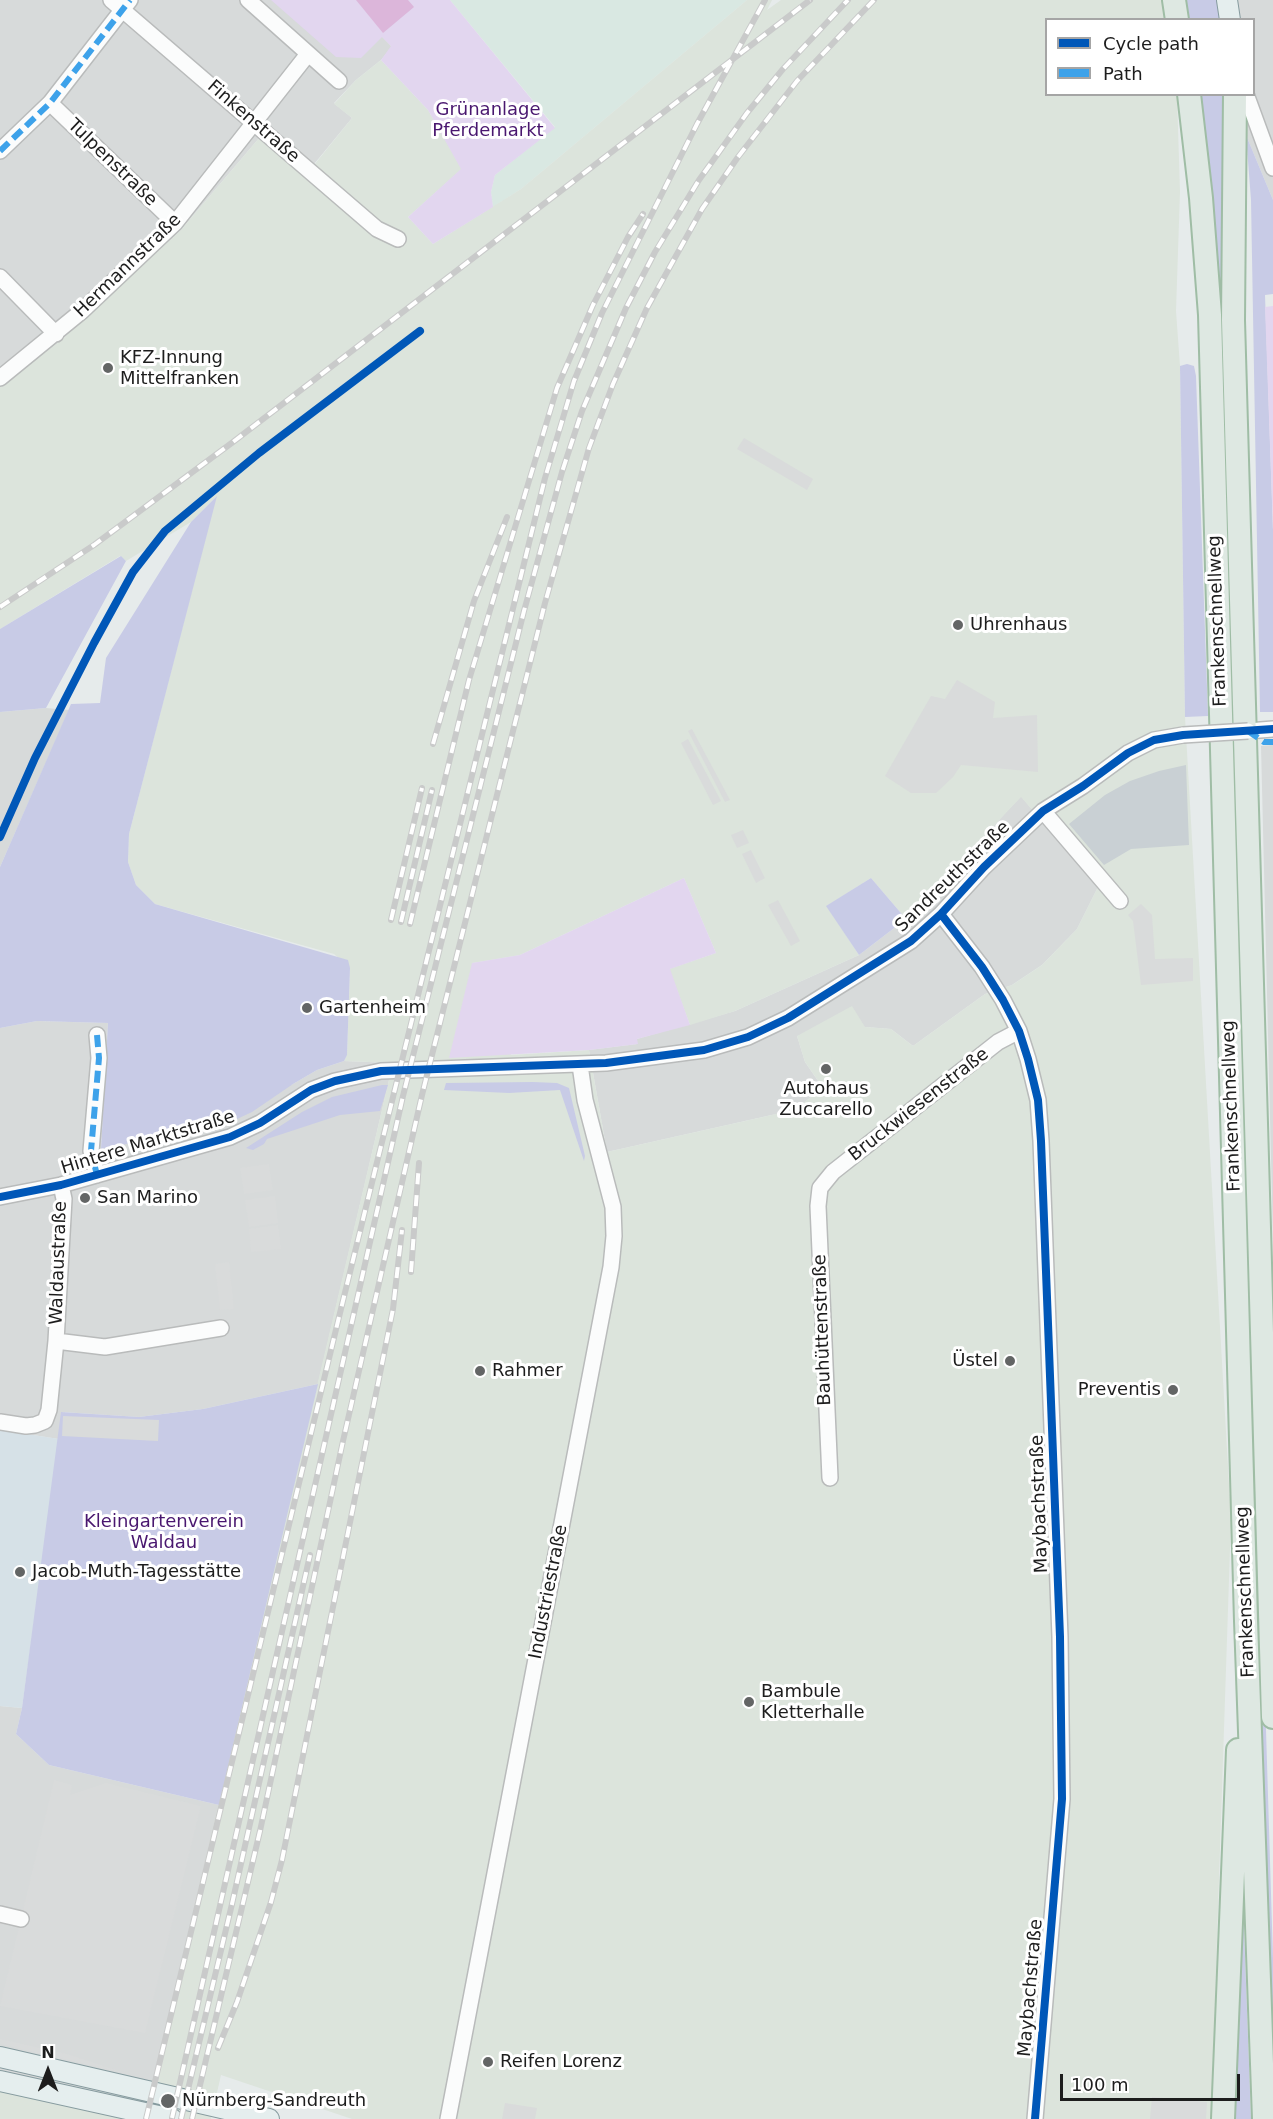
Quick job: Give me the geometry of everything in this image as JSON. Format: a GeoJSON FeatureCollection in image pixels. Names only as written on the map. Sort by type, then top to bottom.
{"type":"FeatureCollection","features":[{"type":"Feature","properties":{"kind":"highway"},"geometry":{"type":"LineString","coordinates":[[1174,0],[1178,18]]}},
{"type":"Feature","properties":{"kind":"highway","name":"Frankenschnellweg"},"geometry":{"type":"LineString","coordinates":[[1189,96],[1202,209],[1210,326],[1245,1574],[1263,2119]]}},
{"type":"Feature","properties":{"kind":"highway","name":"Frankenschnellweg"},"geometry":{"type":"LineString","coordinates":[[1235,96],[1233,320],[1273,1717]]}},
{"type":"Feature","properties":{"kind":"highway"},"geometry":{"type":"LineString","coordinates":[[1268,1563],[1273,1605]]}},
{"type":"Feature","properties":{"kind":"highway"},"geometry":{"type":"LineString","coordinates":[[1223,2119],[1237,1769],[1239,1651],[1245,1574]]}},
{"type":"Feature","properties":{"kind":"main road"},"geometry":{"type":"LineString","coordinates":[[1227,0],[1230,18]]}},
{"type":"Feature","properties":{"kind":"main road"},"geometry":{"type":"LineString","coordinates":[[0,2057],[269,2119]]}},
{"type":"Feature","properties":{"kind":"main road"},"geometry":{"type":"LineString","coordinates":[[0,2080],[172,2119]]}},
{"type":"Feature","properties":{"kind":"street"},"geometry":{"type":"LineString","coordinates":[[248,0],[339,81]]}},
{"type":"Feature","properties":{"kind":"street"},"geometry":{"type":"LineString","coordinates":[[0,151],[50,103],[121,3]]}},
{"type":"Feature","properties":{"kind":"street","name":"Finkenstraße"},"geometry":{"type":"LineString","coordinates":[[121,3],[253,122],[377,229],[398,239]]}},
{"type":"Feature","properties":{"kind":"street","name":"Hermannstraße"},"geometry":{"type":"LineString","coordinates":[[0,378],[56,334],[175,223],[308,54]]}},
{"type":"Feature","properties":{"kind":"street"},"geometry":{"type":"LineString","coordinates":[[1247,96],[1273,168]]}},
{"type":"Feature","properties":{"kind":"street","name":"Tulpenstraße"},"geometry":{"type":"LineString","coordinates":[[50,103],[175,223]]}},
{"type":"Feature","properties":{"kind":"street"},"geometry":{"type":"LineString","coordinates":[[0,277],[56,334]]}},
{"type":"Feature","properties":{"kind":"street","name":"Sandreuthstraße"},"geometry":{"type":"LineString","coordinates":[[580,1065],[704,1050],[748,1037],[788,1018],[910,941],[941,915],[984,867],[1043,811],[1083,786],[1128,753],[1154,740],[1183,735],[1273,729]]}},
{"type":"Feature","properties":{"kind":"street"},"geometry":{"type":"LineString","coordinates":[[1043,811],[1120,901]]}},
{"type":"Feature","properties":{"kind":"street","name":"Maybachstraße"},"geometry":{"type":"LineString","coordinates":[[941,915],[982,967],[1003,1000],[1028,1059],[1038,1100],[1060,1646],[1062,1799],[1035,2119]]}},
{"type":"Feature","properties":{"kind":"street","name":"Bruckwiesenstraße"},"geometry":{"type":"LineString","coordinates":[[823,1183],[842,1165],[989,1049],[1018,1031]]}},
{"type":"Feature","properties":{"kind":"street"},"geometry":{"type":"LineString","coordinates":[[97,1035],[99,1058],[91,1151],[97,1174]]}},
{"type":"Feature","properties":{"kind":"street","name":"Hintere Marktstraße"},"geometry":{"type":"LineString","coordinates":[[0,1197],[61,1185],[230,1137],[260,1123],[311,1090],[335,1081],[381,1071],[580,1065]]}},
{"type":"Feature","properties":{"kind":"street","name":"Industriestraße"},"geometry":{"type":"LineString","coordinates":[[448,2119],[611,1267],[614,1236],[613,1207],[585,1100],[580,1065]]}},
{"type":"Feature","properties":{"kind":"street","name":"Bauhüttenstraße"},"geometry":{"type":"LineString","coordinates":[[823,1183],[820,1188],[818,1206],[830,1478]]}},
{"type":"Feature","properties":{"kind":"street","name":"Waldaustraße"},"geometry":{"type":"LineString","coordinates":[[0,1422],[26,1426],[45,1421],[49,1410],[56,1341],[64,1199],[61,1185]]}},
{"type":"Feature","properties":{"kind":"street","name":"Waldaustraße"},"geometry":{"type":"LineString","coordinates":[[56,1341],[105,1347],[221,1328]]}},
{"type":"Feature","properties":{"kind":"street"},"geometry":{"type":"LineString","coordinates":[[0,1914],[21,1919]]}},
{"type":"Feature","properties":{"kind":"shaded area"},"geometry":{"type":"Polygon","coordinates":[[[0,0],[348,0],[392,47],[334,103],[352,118],[305,175],[260,137],[180,231],[60,341],[0,386],[0,0]]]}},
{"type":"Feature","properties":{"kind":"shaded area"},"geometry":{"type":"Polygon","coordinates":[[[356,0],[408,0],[414,7],[383,33],[356,0]]]}},
{"type":"Feature","properties":{"kind":"shaded area"},"geometry":{"type":"Polygon","coordinates":[[[450,0],[747,0],[521,189],[493,207],[491,192],[495,175],[555,127],[450,0]]]}},
{"type":"Feature","properties":{"kind":"shaded area"},"geometry":{"type":"Polygon","coordinates":[[[747,0],[772,0],[767,10],[781,0],[1167,0],[1171,18],[1045,18],[1045,96],[1177,96],[1180,192],[1176,311],[1180,366],[1185,717],[1231,1519],[1211,2119],[352,2119],[221,2075],[211,2119],[0,2119],[0,2080],[146,2112],[393,1063],[344,1061],[347,1054],[350,968],[334,954],[155,904],[136,885],[128,862],[129,834],[216,497],[191,522],[126,561],[120,556],[0,629],[0,386],[60,341],[180,231],[260,137],[306,175],[352,118],[334,104],[356,80],[381,60],[428,110],[462,169],[408,217],[433,244],[521,189],[747,0]],[[1021,797],[906,919],[871,878],[827,906],[859,955],[735,1011],[690,1025],[669,969],[716,953],[684,878],[520,955],[472,963],[511,1055],[589,1050],[607,1152],[794,1110],[823,1088],[805,1062],[797,1036],[852,1006],[865,1027],[891,1029],[913,1046],[985,994],[1012,985],[1042,965],[1077,929],[1098,887],[1021,797]]]}},
{"type":"Feature","properties":{"kind":"shaded area"},"geometry":{"type":"Polygon","coordinates":[[[1235,0],[1273,0],[1273,200],[1246,135],[1243,96],[1255,96],[1255,18],[1237,18],[1235,0]]]}},
{"type":"Feature","properties":{"kind":"shaded area"},"geometry":{"type":"Polygon","coordinates":[[[744,438],[813,479],[807,490],[737,449],[744,438]]]}},
{"type":"Feature","properties":{"kind":"shaded area"},"geometry":{"type":"Polygon","coordinates":[[[957,680],[995,702],[993,718],[1037,715],[1038,772],[961,765],[953,777],[936,793],[911,793],[885,776],[931,696],[945,699],[957,680]]]}},
{"type":"Feature","properties":{"kind":"shaded area"},"geometry":{"type":"Polygon","coordinates":[[[46,708],[69,710],[0,867],[0,712],[46,708]]]}},
{"type":"Feature","properties":{"kind":"shaded area"},"geometry":{"type":"Polygon","coordinates":[[[692,729],[730,800],[725,802],[688,731],[692,729]]]}},
{"type":"Feature","properties":{"kind":"shaded area"},"geometry":{"type":"Polygon","coordinates":[[[688,739],[721,801],[713,805],[681,743],[688,739]]]}},
{"type":"Feature","properties":{"kind":"shaded area"},"geometry":{"type":"Polygon","coordinates":[[[1273,745],[1273,1241],[1261,746],[1273,745]]]}},
{"type":"Feature","properties":{"kind":"shaded area"},"geometry":{"type":"Polygon","coordinates":[[[1186,765],[1189,845],[1131,849],[1104,865],[1069,824],[1105,795],[1130,781],[1186,765]]]}},
{"type":"Feature","properties":{"kind":"shaded area"},"geometry":{"type":"Polygon","coordinates":[[[1021,796],[1098,887],[1077,929],[1042,965],[1012,985],[985,994],[913,1046],[891,1029],[865,1027],[797,1036],[805,1062],[823,1088],[794,1110],[607,1152],[589,1050],[637,1044],[637,1039],[735,1011],[859,955],[906,919],[1021,796]]]}},
{"type":"Feature","properties":{"kind":"shaded area"},"geometry":{"type":"Polygon","coordinates":[[[743,830],[749,843],[737,848],[731,835],[743,830]]]}},
{"type":"Feature","properties":{"kind":"shaded area"},"geometry":{"type":"Polygon","coordinates":[[[751,850],[765,878],[756,883],[742,854],[751,850]]]}},
{"type":"Feature","properties":{"kind":"shaded area"},"geometry":{"type":"Polygon","coordinates":[[[778,900],[800,941],[791,946],[768,905],[778,900]]]}},
{"type":"Feature","properties":{"kind":"shaded area"},"geometry":{"type":"Polygon","coordinates":[[[1141,904],[1152,915],[1155,959],[1193,958],[1193,981],[1141,985],[1133,921],[1128,915],[1141,904]]]}},
{"type":"Feature","properties":{"kind":"shaded area"},"geometry":{"type":"Polygon","coordinates":[[[37,1021],[108,1023],[101,1149],[293,1084],[317,1070],[344,1061],[393,1063],[318,1384],[203,1409],[139,1417],[62,1412],[59,1439],[0,1430],[0,1028],[37,1021]]]}},
{"type":"Feature","properties":{"kind":"shaded area"},"geometry":{"type":"Polygon","coordinates":[[[269,1164],[273,1190],[244,1194],[240,1168],[269,1164]]]}},
{"type":"Feature","properties":{"kind":"shaded area"},"geometry":{"type":"Polygon","coordinates":[[[275,1196],[278,1223],[249,1227],[245,1200],[275,1196]]]}},
{"type":"Feature","properties":{"kind":"shaded area"},"geometry":{"type":"Polygon","coordinates":[[[278,1225],[281,1249],[251,1252],[249,1229],[278,1225]]]}},
{"type":"Feature","properties":{"kind":"shaded area"},"geometry":{"type":"Polygon","coordinates":[[[229,1262],[234,1309],[220,1310],[215,1264],[229,1262]]]}},
{"type":"Feature","properties":{"kind":"shaded area"},"geometry":{"type":"Polygon","coordinates":[[[63,1416],[159,1420],[158,1441],[62,1436],[63,1416]]]}},
{"type":"Feature","properties":{"kind":"shaded area","name":"Jacob-Muth-Tagesstätte"},"geometry":{"type":"Polygon","coordinates":[[[0,1430],[59,1439],[22,1708],[0,1706],[0,1430]]]}},
{"type":"Feature","properties":{"kind":"shaded area"},"geometry":{"type":"Polygon","coordinates":[[[0,1706],[22,1708],[16,1734],[49,1765],[219,1805],[146,2112],[0,2080],[0,1706]]]}},
{"type":"Feature","properties":{"kind":"shaded area"},"geometry":{"type":"Polygon","coordinates":[[[54,1780],[72,1785],[70,1795],[106,1783],[201,1806],[145,2033],[0,2006],[54,1780]]]}},
{"type":"Feature","properties":{"kind":"shaded area"},"geometry":{"type":"Polygon","coordinates":[[[0,2039],[67,2054],[128,2074],[0,2044],[0,2039]]]}},
{"type":"Feature","properties":{"kind":"shaded area"},"geometry":{"type":"Polygon","coordinates":[[[1152,2097],[1207,2102],[1206,2119],[1150,2119],[1152,2097]]]}},
{"type":"Feature","properties":{"kind":"shaded area"},"geometry":{"type":"Polygon","coordinates":[[[505,2103],[537,2108],[535,2119],[502,2119],[505,2103]]]}},
{"type":"Feature","properties":{"kind":"green space","name":"Grünanlage Pferdemarkt"},"geometry":{"type":"Polygon","coordinates":[[[271,0],[450,0],[555,128],[495,175],[491,192],[493,207],[433,244],[408,217],[461,169],[428,110],[381,60],[391,46],[382,37],[361,58],[336,57],[271,0]]]}},
{"type":"Feature","properties":{"kind":"green space"},"geometry":{"type":"Polygon","coordinates":[[[1180,0],[1220,0],[1223,18],[1183,18],[1180,0]]]}},
{"type":"Feature","properties":{"kind":"green space"},"geometry":{"type":"Polygon","coordinates":[[[1195,96],[1228,96],[1225,296],[1215,296],[1195,96]]]}},
{"type":"Feature","properties":{"kind":"green space"},"geometry":{"type":"Polygon","coordinates":[[[1246,135],[1273,200],[1273,294],[1265,295],[1273,530],[1273,712],[1260,712],[1251,200],[1246,135]]]}},
{"type":"Feature","properties":{"kind":"green space"},"geometry":{"type":"Polygon","coordinates":[[[1273,306],[1273,530],[1265,307],[1273,306]]]}},
{"type":"Feature","properties":{"kind":"green space"},"geometry":{"type":"Polygon","coordinates":[[[1187,364],[1194,366],[1196,376],[1208,716],[1185,717],[1180,366],[1187,364]]]}},
{"type":"Feature","properties":{"kind":"green space"},"geometry":{"type":"Polygon","coordinates":[[[217,496],[129,834],[128,862],[136,885],[155,904],[348,960],[350,968],[347,1055],[344,1061],[317,1070],[252,1112],[224,1125],[101,1149],[108,1023],[37,1021],[0,1028],[0,867],[71,704],[100,703],[106,658],[191,522],[217,496]]]}},
{"type":"Feature","properties":{"kind":"green space"},"geometry":{"type":"Polygon","coordinates":[[[121,556],[126,561],[46,708],[0,712],[0,629],[121,556]]]}},
{"type":"Feature","properties":{"kind":"green space"},"geometry":{"type":"Polygon","coordinates":[[[684,878],[716,953],[670,969],[690,1025],[637,1039],[638,1044],[589,1050],[449,1058],[472,963],[520,955],[684,878]]]}},
{"type":"Feature","properties":{"kind":"green space"},"geometry":{"type":"Polygon","coordinates":[[[871,878],[906,919],[859,955],[826,906],[871,878]]]}},
{"type":"Feature","properties":{"kind":"green space"},"geometry":{"type":"Polygon","coordinates":[[[446,1083],[557,1083],[569,1088],[585,1156],[584,1161],[560,1090],[509,1093],[444,1090],[446,1083]]]}},
{"type":"Feature","properties":{"kind":"green space"},"geometry":{"type":"Polygon","coordinates":[[[388,1085],[380,1111],[340,1115],[267,1139],[264,1144],[253,1150],[246,1148],[302,1112],[332,1097],[388,1085]]]}},
{"type":"Feature","properties":{"kind":"green space","name":"Kleingartenverein Waldau"},"geometry":{"type":"Polygon","coordinates":[[[318,1384],[219,1805],[49,1765],[16,1734],[22,1708],[61,1412],[139,1417],[203,1409],[318,1384]]]}},
{"type":"Feature","properties":{"kind":"green space"},"geometry":{"type":"Polygon","coordinates":[[[1251,1501],[1259,1501],[1273,1959],[1273,2119],[1251,1501]]]}},
{"type":"Feature","properties":{"kind":"green space"},"geometry":{"type":"Polygon","coordinates":[[[1242,1876],[1251,2119],[1232,2119],[1242,1876]]]}},
{"type":"Feature","properties":{"kind":"railway"},"geometry":{"type":"LineString","coordinates":[[146,2119],[339,1317],[545,478],[574,381],[602,313],[697,124],[765,0]]}},
{"type":"Feature","properties":{"kind":"railway"},"geometry":{"type":"LineString","coordinates":[[0,607],[94,545],[233,442],[810,0]]}},
{"type":"Feature","properties":{"kind":"railway"},"geometry":{"type":"LineString","coordinates":[[172,2118],[403,1096],[524,611],[562,472],[582,411],[626,308],[655,252],[699,180],[747,113],[783,69],[848,0]]}},
{"type":"Feature","properties":{"kind":"railway"},"geometry":{"type":"LineString","coordinates":[[192,2119],[260,1831],[343,1441],[422,1095],[545,603],[589,448],[613,384],[647,308],[702,209],[738,157],[797,81],[874,0]]}},
{"type":"Feature","properties":{"kind":"railway"},"geometry":{"type":"LineString","coordinates":[[410,924],[469,680],[557,388],[593,305],[628,237],[643,214]]}},
{"type":"Feature","properties":{"kind":"railway"},"geometry":{"type":"LineString","coordinates":[[433,744],[474,601],[507,517]]}},
{"type":"Feature","properties":{"kind":"railway"},"geometry":{"type":"LineString","coordinates":[[391,920],[422,788]]}},
{"type":"Feature","properties":{"kind":"railway"},"geometry":{"type":"LineString","coordinates":[[401,922],[432,790]]}},
{"type":"Feature","properties":{"kind":"railway"},"geometry":{"type":"LineString","coordinates":[[411,1272],[419,1163]]}},
{"type":"Feature","properties":{"kind":"railway"},"geometry":{"type":"LineString","coordinates":[[218,2048],[237,2002],[271,1902],[282,1860],[393,1309],[402,1230]]}},
{"type":"Feature","properties":{"kind":"railway"},"geometry":{"type":"LineString","coordinates":[[181,2119],[310,1555]]}},
{"type":"Feature","properties":{"kind":"marked path"},"geometry":{"type":"LineString","coordinates":[[0,151],[50,103],[130,0]]}},
{"type":"Feature","properties":{"kind":"marked path"},"geometry":{"type":"LineString","coordinates":[[1248,731],[1264,742],[1273,742]]}},
{"type":"Feature","properties":{"kind":"marked path"},"geometry":{"type":"LineString","coordinates":[[97,1035],[99,1058],[91,1151],[97,1175]]}},
{"type":"Feature","properties":{"kind":"cycle path"},"geometry":{"type":"LineString","coordinates":[[0,837],[35,758],[94,643],[133,572],[165,531],[259,453],[420,331]]}},
{"type":"Feature","properties":{"kind":"cycle path"},"geometry":{"type":"LineString","coordinates":[[0,1197],[61,1185],[230,1137],[260,1123],[311,1090],[335,1081],[381,1071],[606,1063],[704,1050],[748,1037],[788,1018],[911,941],[941,914],[984,867],[1043,811],[1083,786],[1128,753],[1154,740],[1183,735],[1273,729]]}},
{"type":"Feature","properties":{"kind":"cycle path"},"geometry":{"type":"LineString","coordinates":[[941,914],[982,967],[1003,1000],[1019,1031],[1038,1100],[1060,1637],[1062,1799],[1035,2119]]}},
{"type":"Feature","properties":{"kind":"place","name":"KFZ-Innung Mittelfranken"},"geometry":{"type":"Point","coordinates":[108,368]}},
{"type":"Feature","properties":{"kind":"place","name":"Uhrenhaus"},"geometry":{"type":"Point","coordinates":[958,625]}},
{"type":"Feature","properties":{"kind":"place","name":"Gartenheim"},"geometry":{"type":"Point","coordinates":[307,1008]}},
{"type":"Feature","properties":{"kind":"place","name":"Autohaus Zuccarello"},"geometry":{"type":"Point","coordinates":[826,1069]}},
{"type":"Feature","properties":{"kind":"place","name":"San Marino"},"geometry":{"type":"Point","coordinates":[85,1198]}},
{"type":"Feature","properties":{"kind":"place","name":"Üstel"},"geometry":{"type":"Point","coordinates":[1010,1361]}},
{"type":"Feature","properties":{"kind":"place","name":"Rahmer"},"geometry":{"type":"Point","coordinates":[480,1371]}},
{"type":"Feature","properties":{"kind":"place","name":"Preventis"},"geometry":{"type":"Point","coordinates":[1173,1390]}},
{"type":"Feature","properties":{"kind":"place","name":"Jacob-Muth-Tagesstätte"},"geometry":{"type":"Point","coordinates":[20,1572]}},
{"type":"Feature","properties":{"kind":"place","name":"Bambule Kletterhalle"},"geometry":{"type":"Point","coordinates":[749,1702]}},
{"type":"Feature","properties":{"kind":"place","name":"Reifen Lorenz"},"geometry":{"type":"Point","coordinates":[488,2062]}},
{"type":"Feature","properties":{"kind":"place","name":"Nürnberg-Sandreuth"},"geometry":{"type":"Point","coordinates":[168,2101]}}]}
